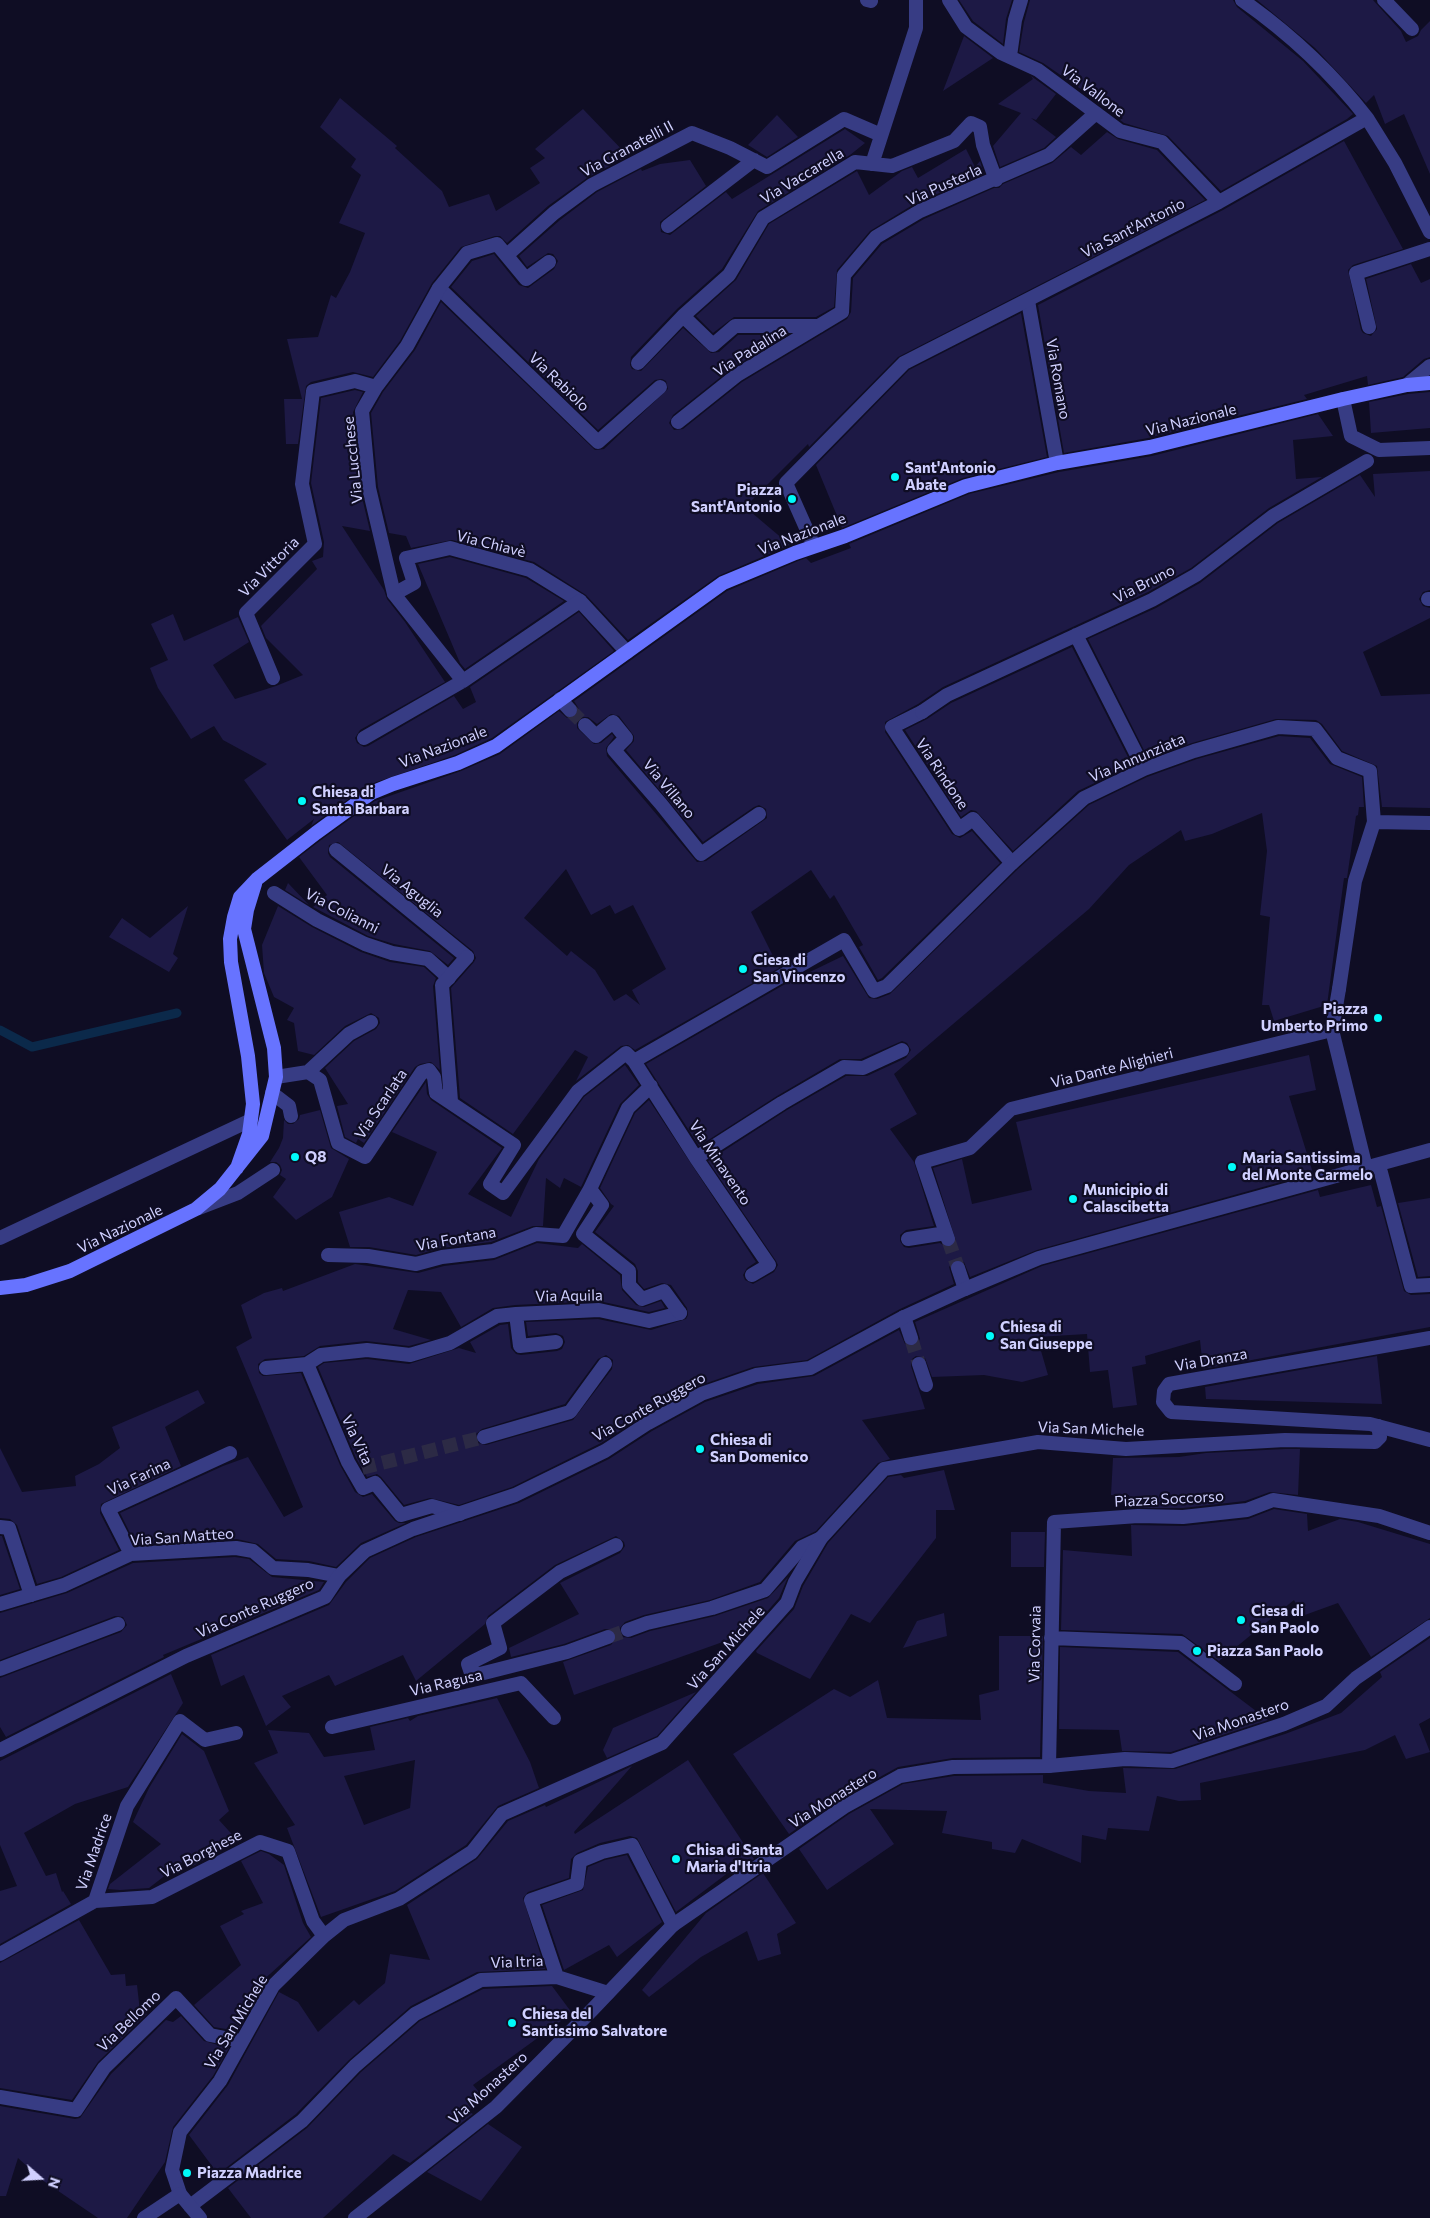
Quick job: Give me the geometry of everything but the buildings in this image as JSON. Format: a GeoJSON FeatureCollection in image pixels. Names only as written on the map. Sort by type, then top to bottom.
{"type":"FeatureCollection","features":[{"type":"Feature","properties":{"kind":"main road","name":"Via Nazionale"},"geometry":{"type":"LineString","coordinates":[[237,1168],[249,1134],[253,1104],[248,1056],[231,962],[230,940],[240,898],[257,879],[371,793],[458,763],[496,746],[723,583],[966,486],[1057,463],[1150,446],[1343,399],[1407,385],[1430,383]]}},
{"type":"Feature","properties":{"kind":"main road","name":"Via Nazionale"},"geometry":{"type":"LineString","coordinates":[[0,1288],[26,1285],[70,1271],[196,1209],[220,1189],[262,1136],[276,1077],[274,1048],[244,929],[246,910],[257,879]]}},
{"type":"Feature","properties":{"kind":"street","name":"Via Vallone"},"geometry":{"type":"LineString","coordinates":[[949,0],[966,27],[1001,53],[1038,70],[1120,131],[1162,142],[1219,202]]}},
{"type":"Feature","properties":{"kind":"street"},"geometry":{"type":"LineString","coordinates":[[1010,56],[1015,20],[1021,0]]}},
{"type":"Feature","properties":{"kind":"street"},"geometry":{"type":"LineString","coordinates":[[1242,0],[1314,58],[1343,87],[1368,118],[1430,232]]}},
{"type":"Feature","properties":{"kind":"street"},"geometry":{"type":"LineString","coordinates":[[1384,0],[1412,29]]}},
{"type":"Feature","properties":{"kind":"street"},"geometry":{"type":"LineString","coordinates":[[872,164],[916,28],[916,5]]}},
{"type":"Feature","properties":{"kind":"street","name":"Via Pusterla"},"geometry":{"type":"LineString","coordinates":[[842,312],[844,275],[876,237],[920,211],[996,180],[1049,155],[1096,113]]}},
{"type":"Feature","properties":{"kind":"street","name":"Via Sant'Antonio"},"geometry":{"type":"LineString","coordinates":[[814,546],[786,483],[904,363],[1219,202],[1368,118]]}},
{"type":"Feature","properties":{"kind":"street","name":"Via Granatelli II"},"geometry":{"type":"LineString","coordinates":[[507,255],[554,213],[592,185],[692,133],[730,148],[767,167],[844,119],[881,135]]}},
{"type":"Feature","properties":{"kind":"street","name":"Via Vaccarella"},"geometry":{"type":"LineString","coordinates":[[638,363],[683,316],[729,275],[764,218],[855,162],[892,166],[954,141],[971,123],[980,127],[983,145],[996,180]]}},
{"type":"Feature","properties":{"kind":"street"},"geometry":{"type":"LineString","coordinates":[[668,226],[754,160]]}},
{"type":"Feature","properties":{"kind":"street","name":"Via Lucchese"},"geometry":{"type":"LineString","coordinates":[[463,681],[394,594],[369,488],[362,411],[376,387],[407,346],[439,288],[467,253],[497,244],[507,255]]}},
{"type":"Feature","properties":{"kind":"street"},"geometry":{"type":"LineString","coordinates":[[1369,327],[1356,273],[1430,249]]}},
{"type":"Feature","properties":{"kind":"street"},"geometry":{"type":"LineString","coordinates":[[507,255],[526,280],[549,262]]}},
{"type":"Feature","properties":{"kind":"street","name":"Via Rabiolo"},"geometry":{"type":"LineString","coordinates":[[439,288],[598,442],[660,387]]}},
{"type":"Feature","properties":{"kind":"street","name":"Via Romano"},"geometry":{"type":"LineString","coordinates":[[1028,301],[1057,463]]}},
{"type":"Feature","properties":{"kind":"street","name":"Via Padalina"},"geometry":{"type":"LineString","coordinates":[[678,422],[737,375],[842,312]]}},
{"type":"Feature","properties":{"kind":"street"},"geometry":{"type":"LineString","coordinates":[[683,316],[713,345],[735,326],[820,326]]}},
{"type":"Feature","properties":{"kind":"street"},"geometry":{"type":"LineString","coordinates":[[1407,385],[1430,366]]}},
{"type":"Feature","properties":{"kind":"street","name":"Via Vittoria"},"geometry":{"type":"LineString","coordinates":[[273,678],[246,613],[315,544],[302,484],[313,391],[355,381],[376,387]]}},
{"type":"Feature","properties":{"kind":"street"},"geometry":{"type":"LineString","coordinates":[[1343,399],[1351,436],[1379,450],[1430,448]]}},
{"type":"Feature","properties":{"kind":"street","name":"Via Bruno"},"geometry":{"type":"LineString","coordinates":[[922,712],[947,695],[1152,600],[1196,575],[1272,516],[1367,461]]}},
{"type":"Feature","properties":{"kind":"street","name":"Via Chiavè"},"geometry":{"type":"LineString","coordinates":[[394,594],[414,583],[406,558],[450,548],[530,570],[580,601]]}},
{"type":"Feature","properties":{"kind":"street"},"geometry":{"type":"LineString","coordinates":[[364,738],[463,681],[580,601],[627,652]]}},
{"type":"Feature","properties":{"kind":"street"},"geometry":{"type":"LineString","coordinates":[[1076,636],[1144,769]]}},
{"type":"Feature","properties":{"kind":"street"},"geometry":{"type":"LineString","coordinates":[[560,700],[570,710]]}},
{"type":"Feature","properties":{"kind":"street","name":"Via Rindone"},"geometry":{"type":"LineString","coordinates":[[922,712],[892,727],[959,829],[973,819],[1012,863]]}},
{"type":"Feature","properties":{"kind":"street","name":"Via Villano"},"geometry":{"type":"LineString","coordinates":[[584,724],[596,736],[613,722],[626,738],[614,750],[661,804],[700,854],[758,814]]}},
{"type":"Feature","properties":{"kind":"street","name":"Via Annunziata"},"geometry":{"type":"LineString","coordinates":[[634,1061],[844,940],[874,991],[887,986],[1012,863],[1084,798],[1144,769],[1194,751],[1278,728],[1315,729],[1337,758],[1370,771],[1374,816]]}},
{"type":"Feature","properties":{"kind":"street"},"geometry":{"type":"LineString","coordinates":[[1430,823],[1374,816],[1355,882],[1339,989],[1328,1031],[1411,1286],[1430,1285]]}},
{"type":"Feature","properties":{"kind":"street","name":"Via Aguglia"},"geometry":{"type":"LineString","coordinates":[[336,850],[466,957],[448,978]]}},
{"type":"Feature","properties":{"kind":"street","name":"Via Colianni"},"geometry":{"type":"LineString","coordinates":[[274,893],[317,920],[364,944],[392,953],[428,958],[448,978]]}},
{"type":"Feature","properties":{"kind":"street"},"geometry":{"type":"LineString","coordinates":[[448,978],[442,985],[451,1101]]}},
{"type":"Feature","properties":{"kind":"street"},"geometry":{"type":"LineString","coordinates":[[276,1077],[308,1072],[349,1034],[371,1022]]}},
{"type":"Feature","properties":{"kind":"street","name":"Via Dante Alighieri"},"geometry":{"type":"LineString","coordinates":[[908,1239],[947,1236],[922,1162],[970,1148],[1011,1109],[1328,1031]]}},
{"type":"Feature","properties":{"kind":"street"},"geometry":{"type":"LineString","coordinates":[[696,1158],[782,1103],[844,1067],[863,1068],[902,1050]]}},
{"type":"Feature","properties":{"kind":"street","name":"Via Scarlata"},"geometry":{"type":"LineString","coordinates":[[308,1072],[320,1080],[338,1143],[365,1157],[422,1072],[429,1070],[434,1077],[436,1093],[451,1101],[514,1145],[490,1184],[503,1194],[578,1091],[626,1053],[634,1061]]}},
{"type":"Feature","properties":{"kind":"street","name":"Via Minavento"},"geometry":{"type":"LineString","coordinates":[[634,1061],[696,1158],[769,1265],[752,1275]]}},
{"type":"Feature","properties":{"kind":"street","name":"Via Fontana"},"geometry":{"type":"LineString","coordinates":[[328,1255],[368,1256],[416,1264],[442,1257],[492,1251],[536,1234],[563,1236],[590,1189],[628,1108],[651,1086]]}},
{"type":"Feature","properties":{"kind":"street"},"geometry":{"type":"LineString","coordinates":[[272,1093],[289,1106],[291,1116]]}},
{"type":"Feature","properties":{"kind":"street"},"geometry":{"type":"LineString","coordinates":[[0,1238],[251,1120]]}},
{"type":"Feature","properties":{"kind":"street","name":"Via Conte Ruggero"},"geometry":{"type":"LineString","coordinates":[[0,1750],[186,1656],[324,1597],[338,1576],[365,1551],[413,1529],[524,1491],[605,1451],[648,1423],[701,1394],[756,1375],[810,1368],[904,1317],[1039,1258],[1430,1150]]}},
{"type":"Feature","properties":{"kind":"street"},"geometry":{"type":"LineString","coordinates":[[196,1209],[238,1193],[273,1170]]}},
{"type":"Feature","properties":{"kind":"street","name":"Via Aquila"},"geometry":{"type":"LineString","coordinates":[[307,1364],[321,1355],[367,1350],[410,1355],[450,1343],[497,1316],[599,1310],[649,1321],[680,1313],[664,1291],[642,1299],[629,1285],[629,1271],[583,1234],[602,1205],[590,1189]]}},
{"type":"Feature","properties":{"kind":"street"},"geometry":{"type":"LineString","coordinates":[[958,1268],[965,1289]]}},
{"type":"Feature","properties":{"kind":"street"},"geometry":{"type":"LineString","coordinates":[[516,1314],[520,1346],[556,1342]]}},
{"type":"Feature","properties":{"kind":"street"},"geometry":{"type":"LineString","coordinates":[[904,1317],[911,1338]]}},
{"type":"Feature","properties":{"kind":"street","name":"Via Dranza"},"geometry":{"type":"LineString","coordinates":[[1430,1338],[1169,1384],[1164,1392],[1163,1402],[1172,1412],[1378,1426],[1430,1440]]}},
{"type":"Feature","properties":{"kind":"street"},"geometry":{"type":"LineString","coordinates":[[266,1368],[307,1364]]}},
{"type":"Feature","properties":{"kind":"street","name":"Via Vita"},"geometry":{"type":"LineString","coordinates":[[307,1364],[357,1469],[363,1488],[375,1483],[401,1515],[432,1506],[460,1514]]}},
{"type":"Feature","properties":{"kind":"street"},"geometry":{"type":"LineString","coordinates":[[484,1437],[570,1412],[605,1364]]}},
{"type":"Feature","properties":{"kind":"street"},"geometry":{"type":"LineString","coordinates":[[919,1364],[926,1385]]}},
{"type":"Feature","properties":{"kind":"street","name":"Via San Michele"},"geometry":{"type":"LineString","coordinates":[[180,2194],[172,2170],[180,2132],[220,2081],[240,2041],[273,1986],[324,1936],[344,1920],[399,1899],[472,1852],[502,1814],[662,1743],[788,1603],[795,1582],[821,1538],[884,1469],[1038,1442],[1126,1449],[1285,1440],[1375,1442],[1380,1437],[1378,1426]]}},
{"type":"Feature","properties":{"kind":"street","name":"Via Farina"},"geometry":{"type":"LineString","coordinates":[[131,1554],[108,1509],[230,1453]]}},
{"type":"Feature","properties":{"kind":"street","name":"Piazza Soccorso"},"geometry":{"type":"LineString","coordinates":[[1054,1522],[1138,1516],[1183,1517],[1247,1510],[1273,1500],[1378,1516],[1430,1533]]}},
{"type":"Feature","properties":{"kind":"street","name":"Via Corvaia"},"geometry":{"type":"LineString","coordinates":[[1049,1766],[1054,1522]]}},
{"type":"Feature","properties":{"kind":"street"},"geometry":{"type":"LineString","coordinates":[[0,1527],[9,1528],[31,1595]]}},
{"type":"Feature","properties":{"kind":"street"},"geometry":{"type":"LineString","coordinates":[[628,1630],[647,1623],[712,1608],[765,1590],[802,1547],[821,1538]]}},
{"type":"Feature","properties":{"kind":"street"},"geometry":{"type":"LineString","coordinates":[[608,1637],[568,1652],[480,1674],[471,1673],[468,1664],[500,1648],[493,1623],[560,1572],[616,1545]]}},
{"type":"Feature","properties":{"kind":"street","name":"Via San Matteo"},"geometry":{"type":"LineString","coordinates":[[0,1604],[64,1585],[131,1554],[236,1548],[253,1551],[273,1568],[308,1570],[338,1576]]}},
{"type":"Feature","properties":{"kind":"street"},"geometry":{"type":"LineString","coordinates":[[0,1669],[118,1624]]}},
{"type":"Feature","properties":{"kind":"street","name":"Via Monastero"},"geometry":{"type":"LineString","coordinates":[[355,2218],[496,2107],[673,1925],[844,1807],[900,1776],[953,1767],[1049,1766],[1125,1759],[1172,1761],[1284,1724],[1326,1706],[1356,1678],[1430,1626]]}},
{"type":"Feature","properties":{"kind":"street"},"geometry":{"type":"LineString","coordinates":[[1051,1638],[1181,1643],[1235,1684]]}},
{"type":"Feature","properties":{"kind":"street","name":"Via Ragusa"},"geometry":{"type":"LineString","coordinates":[[332,1727],[521,1683],[554,1718]]}},
{"type":"Feature","properties":{"kind":"street","name":"Via Madrice"},"geometry":{"type":"LineString","coordinates":[[0,1954],[95,1901],[127,1806],[180,1721],[205,1740],[236,1733]]}},
{"type":"Feature","properties":{"kind":"street","name":"Via Borghese"},"geometry":{"type":"LineString","coordinates":[[95,1901],[152,1897],[260,1842],[288,1851],[313,1921],[324,1936]]}},
{"type":"Feature","properties":{"kind":"street","name":"Via Itria"},"geometry":{"type":"LineString","coordinates":[[190,2206],[302,2121],[355,2066],[415,2014],[481,1980],[557,1977],[531,1900],[577,1884],[580,1861],[602,1852],[632,1845],[673,1925]]}},
{"type":"Feature","properties":{"kind":"street"},"geometry":{"type":"LineString","coordinates":[[557,1977],[608,1993]]}},
{"type":"Feature","properties":{"kind":"street","name":"Via Bellomo"},"geometry":{"type":"LineString","coordinates":[[0,2097],[76,2110],[104,2068],[176,1998],[210,2035],[240,2041]]}},
{"type":"Feature","properties":{"kind":"street"},"geometry":{"type":"LineString","coordinates":[[144,2218],[180,2194],[200,2218]]}},
{"type":"Feature","properties":{"kind":"waterway"},"geometry":{"type":"LineString","coordinates":[[0,1030],[32,1047],[177,1013]]}},
{"type":"Feature","properties":{"kind":"tunnel"},"geometry":{"type":"LineString","coordinates":[[570,710],[585,725]]}},
{"type":"Feature","properties":{"kind":"tunnel"},"geometry":{"type":"LineString","coordinates":[[948,1239],[958,1268]]}},
{"type":"Feature","properties":{"kind":"tunnel"},"geometry":{"type":"LineString","coordinates":[[911,1338],[919,1364]]}},
{"type":"Feature","properties":{"kind":"tunnel"},"geometry":{"type":"LineString","coordinates":[[362,1468],[484,1437]]}},
{"type":"Feature","properties":{"kind":"tunnel"},"geometry":{"type":"LineString","coordinates":[[608,1637],[628,1630]]}},
{"type":"Feature","properties":{"kind":"place","name":"Sant'Antonio Abate"},"geometry":{"type":"Point","coordinates":[895,477]}},
{"type":"Feature","properties":{"kind":"place","name":"Piazza Sant'Antonio"},"geometry":{"type":"Point","coordinates":[792,499]}},
{"type":"Feature","properties":{"kind":"place","name":"Chiesa di Santa Barbara"},"geometry":{"type":"Point","coordinates":[302,801]}},
{"type":"Feature","properties":{"kind":"place","name":"Ciesa di San Vincenzo"},"geometry":{"type":"Point","coordinates":[743,969]}},
{"type":"Feature","properties":{"kind":"place","name":"Piazza Umberto Primo"},"geometry":{"type":"Point","coordinates":[1378,1018]}},
{"type":"Feature","properties":{"kind":"place","name":"Q8"},"geometry":{"type":"Point","coordinates":[295,1157]}},
{"type":"Feature","properties":{"kind":"place","name":"Maria Santissima del Monte Carmelo"},"geometry":{"type":"Point","coordinates":[1232,1167]}},
{"type":"Feature","properties":{"kind":"place","name":"Municipio di Calascibetta"},"geometry":{"type":"Point","coordinates":[1073,1199]}},
{"type":"Feature","properties":{"kind":"place","name":"Chiesa di San Giuseppe"},"geometry":{"type":"Point","coordinates":[990,1336]}},
{"type":"Feature","properties":{"kind":"place","name":"Chiesa di San Domenico"},"geometry":{"type":"Point","coordinates":[700,1449]}},
{"type":"Feature","properties":{"kind":"place","name":"Ciesa di San Paolo"},"geometry":{"type":"Point","coordinates":[1241,1620]}},
{"type":"Feature","properties":{"kind":"place","name":"Piazza San Paolo"},"geometry":{"type":"Point","coordinates":[1197,1651]}},
{"type":"Feature","properties":{"kind":"place","name":"Chisa di Santa Maria d'Itria"},"geometry":{"type":"Point","coordinates":[676,1859]}},
{"type":"Feature","properties":{"kind":"place","name":"Chiesa del Santissimo Salvatore"},"geometry":{"type":"Point","coordinates":[512,2023]}},
{"type":"Feature","properties":{"kind":"place","name":"Piazza Madrice"},"geometry":{"type":"Point","coordinates":[187,2173]}}]}
